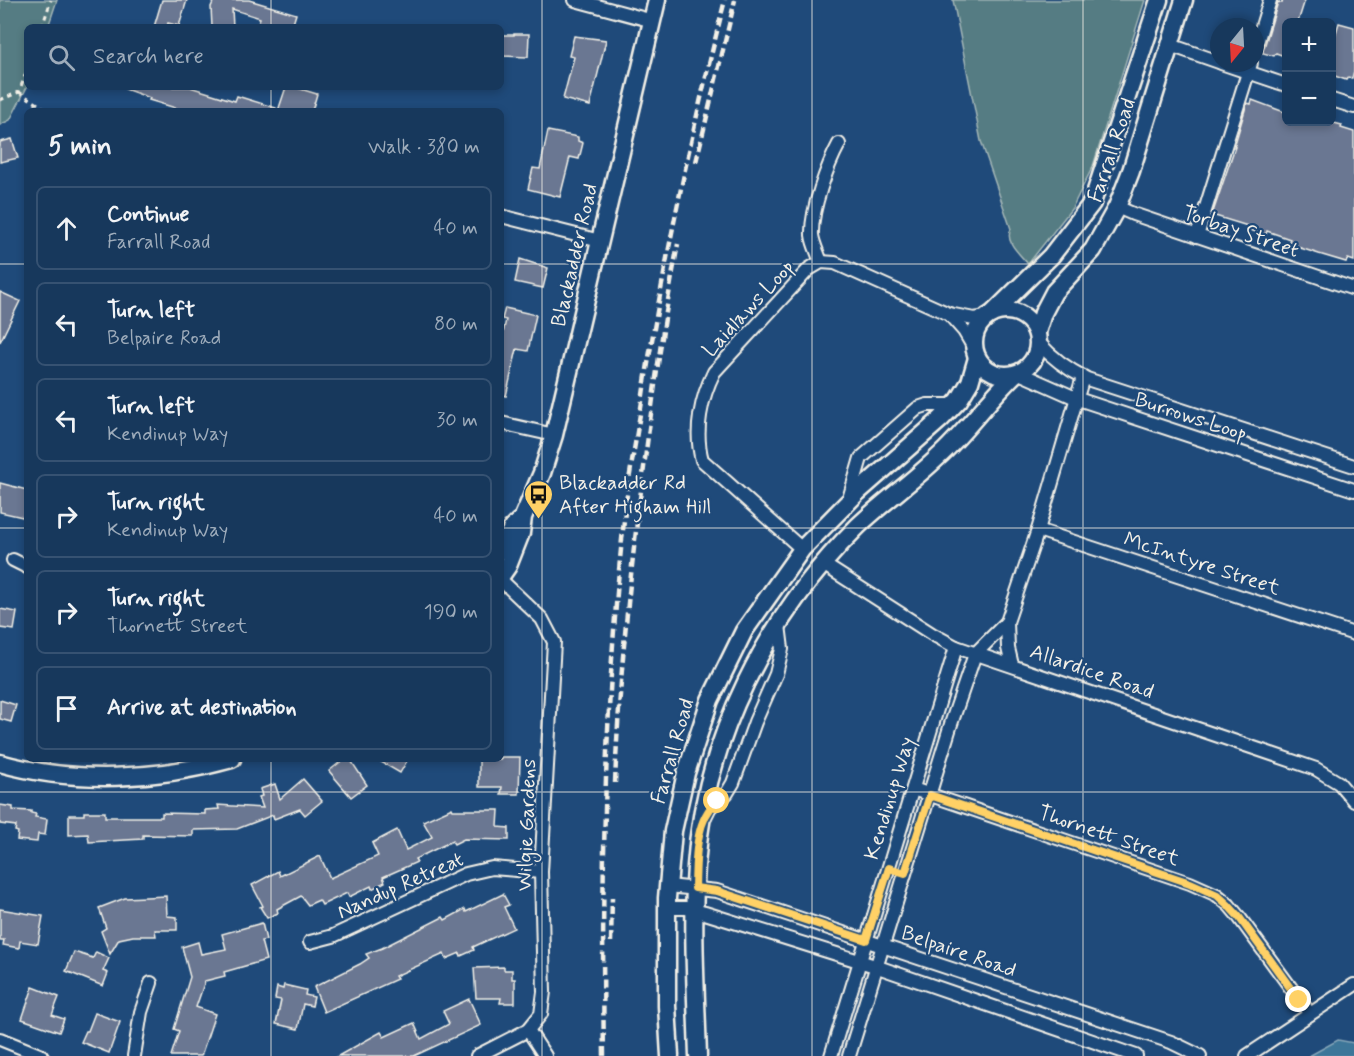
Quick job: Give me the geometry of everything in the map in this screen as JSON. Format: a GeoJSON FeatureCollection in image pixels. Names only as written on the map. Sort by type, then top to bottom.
{"type":"FeatureCollection","features":[{"type":"Feature","properties":{"kind":"main road","name":"Blackadder Road"},"geometry":{"type":"LineString","coordinates":[[504,573],[521,533],[523,517],[542,473],[554,435],[657,0]]}},
{"type":"Feature","properties":{"kind":"main road","name":"Farrall Road"},"geometry":{"type":"LineString","coordinates":[[990,315],[1051,256],[1092,203],[1159,0]]}},
{"type":"Feature","properties":{"kind":"main road","name":"Farrall Road"},"geometry":{"type":"LineString","coordinates":[[1038,337],[1043,313],[1054,292],[1093,250],[1117,207],[1131,171],[1184,0]]}},
{"type":"Feature","properties":{"kind":"main road"},"geometry":{"type":"LineString","coordinates":[[1002,311],[1013,311],[1023,315],[1031,322],[1038,337],[1038,354],[1032,363],[1016,374],[1003,376],[992,373],[983,367],[976,353],[974,338],[977,328],[990,315],[1002,311]]}},
{"type":"Feature","properties":{"kind":"main road","name":"Farrall Road"},"geometry":{"type":"LineString","coordinates":[[670,1056],[667,1006],[667,908],[673,831],[686,773],[710,700],[744,631],[802,549],[847,503],[955,405],[970,382],[976,353]]}},
{"type":"Feature","properties":{"kind":"main road","name":"Farrall Road"},"geometry":{"type":"LineString","coordinates":[[698,1056],[694,953],[696,865],[712,768],[733,712],[763,649],[823,564],[859,525],[938,458],[992,397],[1016,374]]}},
{"type":"Feature","properties":{"kind":"main road","name":"Blackadder Road"},"geometry":{"type":"LineString","coordinates":[[504,545],[512,528],[523,517]]}},
{"type":"Feature","properties":{"kind":"main road"},"geometry":{"type":"LineString","coordinates":[[0,763],[52,774],[94,777],[135,776],[222,762]]}},
{"type":"Feature","properties":{"kind":"street"},"geometry":{"type":"LineString","coordinates":[[575,0],[652,21]]}},
{"type":"Feature","properties":{"kind":"street"},"geometry":{"type":"LineString","coordinates":[[1264,20],[1270,0]]}},
{"type":"Feature","properties":{"kind":"street"},"geometry":{"type":"LineString","coordinates":[[1170,45],[1210,59]]}},
{"type":"Feature","properties":{"kind":"street"},"geometry":{"type":"LineString","coordinates":[[1197,236],[1248,72]]}},
{"type":"Feature","properties":{"kind":"street"},"geometry":{"type":"LineString","coordinates":[[1258,72],[1282,83]]}},
{"type":"Feature","properties":{"kind":"street"},"geometry":{"type":"LineString","coordinates":[[1336,101],[1354,107]]}},
{"type":"Feature","properties":{"kind":"street"},"geometry":{"type":"LineString","coordinates":[[821,262],[812,227],[825,171],[838,144]]}},
{"type":"Feature","properties":{"kind":"street","name":"Torbay Street"},"geometry":{"type":"LineString","coordinates":[[1117,207],[1354,289]]}},
{"type":"Feature","properties":{"kind":"street"},"geometry":{"type":"LineString","coordinates":[[504,217],[600,241]]}},
{"type":"Feature","properties":{"kind":"street","name":"Laidlaws Loop"},"geometry":{"type":"LineString","coordinates":[[802,549],[702,460],[698,446],[698,429],[708,385],[714,372],[809,269],[821,262],[836,263],[948,314],[974,319],[990,315]]}},
{"type":"Feature","properties":{"kind":"street","name":"Laidlaws Loop"},"geometry":{"type":"LineString","coordinates":[[948,314],[964,331],[976,353]]}},
{"type":"Feature","properties":{"kind":"street","name":"Burrows Loop"},"geometry":{"type":"LineString","coordinates":[[1038,337],[1059,363],[1083,377],[1354,466]]}},
{"type":"Feature","properties":{"kind":"street","name":"Burrows Loop"},"geometry":{"type":"LineString","coordinates":[[1016,374],[1078,399],[1354,490]]}},
{"type":"Feature","properties":{"kind":"street"},"geometry":{"type":"LineString","coordinates":[[1012,665],[1008,648],[1007,622],[1038,530],[1083,377]]}},
{"type":"Feature","properties":{"kind":"street","name":"Farrall Road"},"geometry":{"type":"LineString","coordinates":[[847,503],[861,458],[918,408],[927,405],[955,405]]}},
{"type":"Feature","properties":{"kind":"street"},"geometry":{"type":"LineString","coordinates":[[1181,433],[1186,411]]}},
{"type":"Feature","properties":{"kind":"street"},"geometry":{"type":"LineString","coordinates":[[504,424],[554,435]]}},
{"type":"Feature","properties":{"kind":"street"},"geometry":{"type":"LineString","coordinates":[[1256,457],[1263,436]]}},
{"type":"Feature","properties":{"kind":"street"},"geometry":{"type":"LineString","coordinates":[[1332,482],[1338,461]]}},
{"type":"Feature","properties":{"kind":"street","name":"McIntyre Street"},"geometry":{"type":"LineString","coordinates":[[1038,530],[1354,634]]}},
{"type":"Feature","properties":{"kind":"street"},"geometry":{"type":"LineString","coordinates":[[13,560],[24,566]]}},
{"type":"Feature","properties":{"kind":"street","name":"Allardice Road"},"geometry":{"type":"LineString","coordinates":[[823,564],[932,634],[956,646],[1316,769],[1339,783],[1354,801]]}},
{"type":"Feature","properties":{"kind":"street","name":"Wilgie Gardens"},"geometry":{"type":"LineString","coordinates":[[504,581],[542,619],[554,642],[541,872],[544,992],[541,1014],[528,1030]]}},
{"type":"Feature","properties":{"kind":"street"},"geometry":{"type":"LineString","coordinates":[[975,654],[1007,622]]}},
{"type":"Feature","properties":{"kind":"street","name":"Farrall Road"},"geometry":{"type":"LineString","coordinates":[[702,823],[710,807],[727,794],[733,783],[755,722],[781,661],[782,649],[778,625]]}},
{"type":"Feature","properties":{"kind":"street","name":"Kendinup Way"},"geometry":{"type":"LineString","coordinates":[[831,1056],[956,646]]}},
{"type":"Feature","properties":{"kind":"street","name":"Kendinup Way"},"geometry":{"type":"LineString","coordinates":[[849,1056],[875,966],[975,654]]}},
{"type":"Feature","properties":{"kind":"street"},"geometry":{"type":"LineString","coordinates":[[934,718],[951,724]]}},
{"type":"Feature","properties":{"kind":"street","name":"Thornett Street"},"geometry":{"type":"LineString","coordinates":[[913,789],[1179,879],[1217,895],[1239,917],[1310,1014]]}},
{"type":"Feature","properties":{"kind":"street","name":"Nandup Retreat"},"geometry":{"type":"LineString","coordinates":[[310,942],[333,936],[466,874],[492,868],[541,872]]}},
{"type":"Feature","properties":{"kind":"street"},"geometry":{"type":"LineString","coordinates":[[889,868],[905,873]]}},
{"type":"Feature","properties":{"kind":"street","name":"Belpaire Road"},"geometry":{"type":"LineString","coordinates":[[668,886],[717,891],[1171,1042],[1200,1056]]}},
{"type":"Feature","properties":{"kind":"street","name":"Belpaire Road"},"geometry":{"type":"LineString","coordinates":[[667,908],[695,910],[875,966],[1136,1056]]}},
{"type":"Feature","properties":{"kind":"street"},"geometry":{"type":"LineString","coordinates":[[134,1056],[141,1012],[151,983]]}},
{"type":"Feature","properties":{"kind":"street"},"geometry":{"type":"LineString","coordinates":[[1247,1056],[1354,985]]}},
{"type":"Feature","properties":{"kind":"street"},"geometry":{"type":"LineString","coordinates":[[477,1056],[528,1030],[546,1056]]}},
{"type":"Feature","properties":{"kind":"street"},"geometry":{"type":"LineString","coordinates":[[0,1039],[42,1056]]}},
{"type":"Feature","properties":{"kind":"path"},"geometry":{"type":"LineString","coordinates":[[43,24],[51,0]]}},
{"type":"Feature","properties":{"kind":"path"},"geometry":{"type":"LineString","coordinates":[[0,100],[19,92],[24,78]]}},
{"type":"Feature","properties":{"kind":"path"},"geometry":{"type":"LineString","coordinates":[[19,92],[44,108]]}},
{"type":"Feature","properties":{"kind":"green space"},"geometry":{"type":"Polygon","coordinates":[[[0,0],[57,0],[49,24],[24,24],[25,90],[10,120],[0,125],[0,0]]]}},
{"type":"Feature","properties":{"kind":"green space"},"geometry":{"type":"Polygon","coordinates":[[[953,0],[1145,0],[1093,166],[1072,208],[1028,264],[1011,243],[1009,234],[1011,229],[981,141],[953,0]]]}},
{"type":"Feature","properties":{"kind":"water"},"geometry":{"type":"Polygon","coordinates":[[[1338,1040],[1354,1043],[1354,1056],[1309,1056],[1338,1040]]]}},
{"type":"Feature","properties":{"kind":"building"},"geometry":{"type":"Polygon","coordinates":[[[162,0],[187,0],[180,24],[155,24],[162,0]]]}},
{"type":"Feature","properties":{"kind":"building"},"geometry":{"type":"Polygon","coordinates":[[[214,0],[249,0],[296,14],[293,24],[258,24],[260,18],[232,9],[233,24],[212,24],[211,7],[214,0]]]}},
{"type":"Feature","properties":{"kind":"building"},"geometry":{"type":"Polygon","coordinates":[[[1283,0],[1305,0],[1299,18],[1282,18],[1282,55],[1276,53],[1274,56],[1264,53],[1264,48],[1278,2],[1282,3],[1283,0]]]}},
{"type":"Feature","properties":{"kind":"building"},"geometry":{"type":"Polygon","coordinates":[[[1339,23],[1354,27],[1354,71],[1352,78],[1348,77],[1346,80],[1336,76],[1336,33],[1339,23]]]}},
{"type":"Feature","properties":{"kind":"building"},"geometry":{"type":"Polygon","coordinates":[[[529,34],[528,57],[504,56],[504,35],[529,34]]]}},
{"type":"Feature","properties":{"kind":"building"},"geometry":{"type":"Polygon","coordinates":[[[574,36],[606,40],[590,106],[563,99],[574,57],[569,56],[574,36]]]}},
{"type":"Feature","properties":{"kind":"building"},"geometry":{"type":"Polygon","coordinates":[[[128,90],[200,90],[235,101],[237,96],[276,108],[176,108],[149,100],[150,98],[128,90]]]}},
{"type":"Feature","properties":{"kind":"building"},"geometry":{"type":"Polygon","coordinates":[[[285,90],[304,90],[317,94],[313,108],[279,108],[285,90]]]}},
{"type":"Feature","properties":{"kind":"building"},"geometry":{"type":"Polygon","coordinates":[[[1252,100],[1282,111],[1282,126],[1336,126],[1336,124],[1342,125],[1341,128],[1354,132],[1354,261],[1348,259],[1346,262],[1288,244],[1290,239],[1267,231],[1266,234],[1262,234],[1250,230],[1251,227],[1212,215],[1247,103],[1251,104],[1252,100]]]}},
{"type":"Feature","properties":{"kind":"building"},"geometry":{"type":"Polygon","coordinates":[[[548,131],[578,137],[578,141],[583,143],[579,159],[570,157],[560,197],[528,189],[533,168],[540,169],[548,131]]]}},
{"type":"Feature","properties":{"kind":"building"},"geometry":{"type":"Polygon","coordinates":[[[12,139],[18,158],[0,162],[0,142],[12,139]]]}},
{"type":"Feature","properties":{"kind":"building"},"geometry":{"type":"Polygon","coordinates":[[[520,259],[548,268],[543,288],[515,282],[520,259]]]}},
{"type":"Feature","properties":{"kind":"building"},"geometry":{"type":"Polygon","coordinates":[[[0,292],[20,301],[0,342],[0,292]]]}},
{"type":"Feature","properties":{"kind":"building"},"geometry":{"type":"Polygon","coordinates":[[[505,308],[536,315],[528,351],[517,349],[506,396],[504,396],[506,320],[504,320],[505,308]]]}},
{"type":"Feature","properties":{"kind":"building"},"geometry":{"type":"Polygon","coordinates":[[[0,483],[24,489],[24,517],[0,512],[0,483]]]}},
{"type":"Feature","properties":{"kind":"building"},"geometry":{"type":"Polygon","coordinates":[[[0,609],[17,612],[14,630],[0,628],[0,609]]]}},
{"type":"Feature","properties":{"kind":"building"},"geometry":{"type":"Polygon","coordinates":[[[0,700],[16,705],[11,722],[0,719],[0,700]]]}},
{"type":"Feature","properties":{"kind":"building"},"geometry":{"type":"Polygon","coordinates":[[[504,757],[520,757],[519,794],[501,794],[502,787],[479,787],[479,762],[504,762],[504,757]]]}},
{"type":"Feature","properties":{"kind":"building"},"geometry":{"type":"Polygon","coordinates":[[[340,762],[352,762],[367,785],[351,797],[329,771],[340,762]]]}},
{"type":"Feature","properties":{"kind":"building"},"geometry":{"type":"Polygon","coordinates":[[[381,762],[406,762],[400,773],[381,762]]]}},
{"type":"Feature","properties":{"kind":"building"},"geometry":{"type":"Polygon","coordinates":[[[303,779],[322,801],[305,815],[300,809],[274,819],[273,815],[237,829],[193,830],[193,836],[143,835],[143,839],[89,842],[88,834],[69,835],[69,815],[105,812],[105,817],[162,817],[162,813],[205,814],[205,810],[219,809],[218,805],[263,808],[259,797],[262,796],[260,789],[275,784],[280,799],[303,779]]]}},
{"type":"Feature","properties":{"kind":"building"},"geometry":{"type":"Polygon","coordinates":[[[0,805],[13,807],[13,810],[31,811],[36,814],[35,817],[47,819],[45,835],[38,834],[37,842],[17,840],[16,826],[0,824],[0,805]]]}},
{"type":"Feature","properties":{"kind":"building"},"geometry":{"type":"Polygon","coordinates":[[[452,808],[453,810],[499,810],[498,827],[509,828],[509,840],[464,839],[454,844],[452,841],[415,859],[417,862],[383,877],[385,882],[372,889],[371,886],[349,897],[347,893],[322,905],[319,900],[308,905],[301,896],[277,909],[278,913],[267,918],[260,907],[263,906],[252,885],[278,871],[280,876],[320,856],[330,878],[378,856],[372,843],[397,830],[406,850],[432,837],[423,821],[452,808]]]}},
{"type":"Feature","properties":{"kind":"building"},"geometry":{"type":"Polygon","coordinates":[[[503,894],[509,905],[504,907],[514,928],[473,947],[474,950],[461,956],[460,953],[446,959],[444,954],[395,976],[397,979],[324,1012],[314,987],[360,964],[369,958],[366,954],[443,917],[445,920],[465,909],[466,912],[503,894]]]}},
{"type":"Feature","properties":{"kind":"building"},"geometry":{"type":"Polygon","coordinates":[[[166,896],[167,916],[177,917],[177,930],[155,930],[156,936],[133,936],[119,939],[110,954],[101,931],[106,928],[99,908],[125,898],[166,896]]]}},
{"type":"Feature","properties":{"kind":"building"},"geometry":{"type":"Polygon","coordinates":[[[0,909],[43,916],[38,944],[20,941],[19,948],[3,945],[4,940],[0,940],[0,909]]]}},
{"type":"Feature","properties":{"kind":"building"},"geometry":{"type":"Polygon","coordinates":[[[262,923],[266,940],[261,941],[266,960],[224,972],[225,976],[205,981],[196,1007],[215,1014],[201,1056],[171,1056],[179,1031],[174,1029],[190,977],[182,947],[198,942],[201,954],[226,949],[222,934],[262,923]]]}},
{"type":"Feature","properties":{"kind":"building"},"geometry":{"type":"Polygon","coordinates":[[[74,952],[93,958],[96,952],[109,958],[103,971],[108,973],[103,986],[66,971],[74,952]]]}},
{"type":"Feature","properties":{"kind":"building"},"geometry":{"type":"Polygon","coordinates":[[[504,967],[504,970],[512,970],[512,979],[515,979],[515,1003],[500,1003],[501,998],[476,998],[474,968],[504,967]]]}},
{"type":"Feature","properties":{"kind":"building"},"geometry":{"type":"Polygon","coordinates":[[[284,985],[306,990],[305,995],[314,997],[312,1006],[303,1004],[298,1029],[276,1024],[281,1000],[275,999],[277,987],[283,989],[284,985]]]}},
{"type":"Feature","properties":{"kind":"building"},"geometry":{"type":"Polygon","coordinates":[[[33,987],[59,997],[52,1015],[64,1019],[59,1032],[22,1019],[33,987]]]}},
{"type":"Feature","properties":{"kind":"building"},"geometry":{"type":"Polygon","coordinates":[[[469,999],[481,1025],[414,1056],[338,1056],[381,1032],[384,1037],[414,1023],[421,1039],[449,1024],[443,1011],[469,999]]]}},
{"type":"Feature","properties":{"kind":"building"},"geometry":{"type":"Polygon","coordinates":[[[95,1013],[120,1022],[109,1053],[81,1042],[95,1013]]]}},
{"type":"Feature","properties":{"kind":"railway"},"geometry":{"type":"LineString","coordinates":[[604,1056],[603,915],[606,775],[614,634],[627,494],[670,242],[701,96],[725,0]]}},
{"type":"Feature","properties":{"kind":"railway"},"geometry":{"type":"LineString","coordinates":[[696,162],[735,0]]}},
{"type":"Feature","properties":{"kind":"railway"},"geometry":{"type":"LineString","coordinates":[[615,783],[622,670],[633,558],[658,363],[678,244]]}},
{"type":"Feature","properties":{"kind":"railway"},"geometry":{"type":"LineString","coordinates":[[611,942],[612,897]]}},
{"type":"Feature","properties":{"kind":"place","name":"Blackadder Rd After Higham Hill"},"geometry":{"type":"Point","coordinates":[538,520]}},
{"type":"Feature","properties":{"kind":"route"},"geometry":{"type":"LineString","coordinates":[[717,801],[710,807],[702,823],[695,888],[717,891],[866,940],[889,868],[905,873],[930,795],[1190,883],[1217,895],[1239,917],[1299,1000]]}}]}
